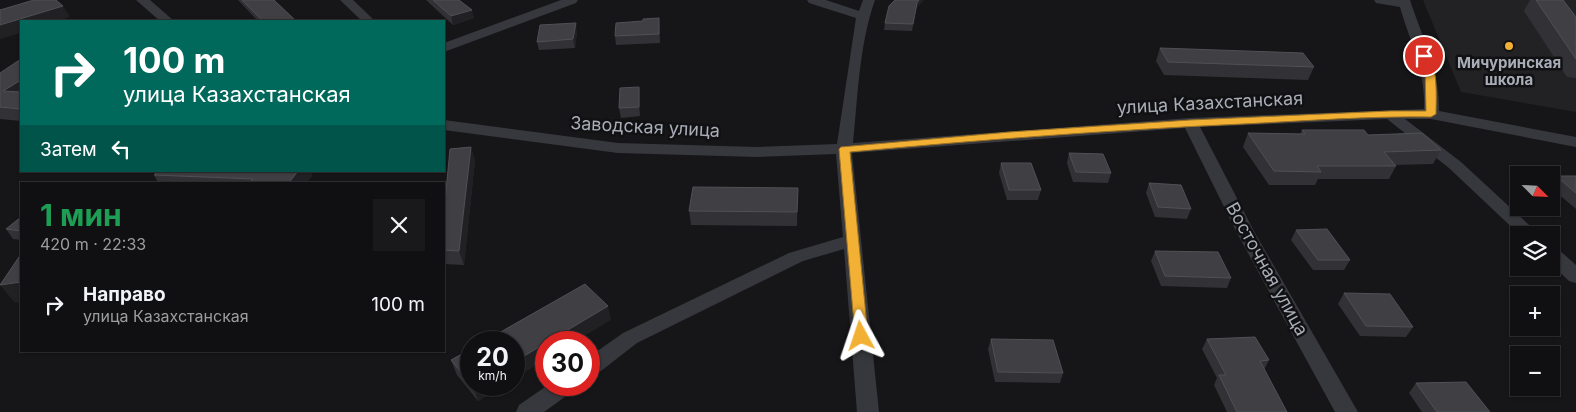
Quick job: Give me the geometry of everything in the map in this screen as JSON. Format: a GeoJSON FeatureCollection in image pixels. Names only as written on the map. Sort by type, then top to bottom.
{"type":"FeatureCollection","features":[{"type":"Feature","properties":{"kind":"street"},"geometry":{"type":"LineString","coordinates":[[142,0],[167,20]]}},
{"type":"Feature","properties":{"kind":"street"},"geometry":{"type":"LineString","coordinates":[[346,0],[368,20]]}},
{"type":"Feature","properties":{"kind":"street"},"geometry":{"type":"LineString","coordinates":[[445,48],[572,0]]}},
{"type":"Feature","properties":{"kind":"street"},"geometry":{"type":"LineString","coordinates":[[813,0],[863,16]]}},
{"type":"Feature","properties":{"kind":"street"},"geometry":{"type":"LineString","coordinates":[[868,412],[844,149],[863,16],[869,0]]}},
{"type":"Feature","properties":{"kind":"street"},"geometry":{"type":"LineString","coordinates":[[1380,0],[1404,2],[1430,69],[1432,91],[1431,114]]}},
{"type":"Feature","properties":{"kind":"street"},"geometry":{"type":"LineString","coordinates":[[1390,114],[1455,164],[1521,226]]}},
{"type":"Feature","properties":{"kind":"street","name":"улица Казахстанская"},"geometry":{"type":"LineString","coordinates":[[844,149],[1010,135],[1390,114],[1431,114],[1576,142]]}},
{"type":"Feature","properties":{"kind":"street","name":"Восточная улица"},"geometry":{"type":"LineString","coordinates":[[1190,124],[1208,163],[1247,236],[1348,412]]}},
{"type":"Feature","properties":{"kind":"street","name":"Заводская улица"},"geometry":{"type":"LineString","coordinates":[[445,125],[618,148],[758,152],[844,149]]}},
{"type":"Feature","properties":{"kind":"street"},"geometry":{"type":"LineString","coordinates":[[600,360],[630,338],[796,257],[853,240]]}},
{"type":"Feature","properties":{"kind":"street"},"geometry":{"type":"LineString","coordinates":[[1560,261],[1576,276]]}},
{"type":"Feature","properties":{"kind":"street"},"geometry":{"type":"LineString","coordinates":[[527,412],[550,396]]}},
{"type":"Feature","properties":{"kind":"shaded area","name":"Мичуринская школа"},"geometry":{"type":"Polygon","coordinates":[[[1423,0],[1576,0],[1576,112],[1461,92],[1423,0]]]}},
{"type":"Feature","properties":{"kind":"building"},"geometry":{"type":"Polygon","coordinates":[[[34,0],[56,0],[63,6],[0,25],[0,10],[34,0]]]}},
{"type":"Feature","properties":{"kind":"building"},"geometry":{"type":"Polygon","coordinates":[[[242,0],[274,0],[295,20],[262,20],[242,0]]]}},
{"type":"Feature","properties":{"kind":"building"},"geometry":{"type":"Polygon","coordinates":[[[433,0],[459,0],[472,10],[451,16],[433,0]]]}},
{"type":"Feature","properties":{"kind":"building"},"geometry":{"type":"Polygon","coordinates":[[[895,0],[919,0],[913,24],[885,23],[889,6],[895,0]]]}},
{"type":"Feature","properties":{"kind":"building"},"geometry":{"type":"Polygon","coordinates":[[[1536,0],[1563,0],[1576,17],[1576,59],[1536,0]]]}},
{"type":"Feature","properties":{"kind":"building"},"geometry":{"type":"Polygon","coordinates":[[[659,18],[659,34],[615,36],[616,23],[659,18]]]}},
{"type":"Feature","properties":{"kind":"building"},"geometry":{"type":"Polygon","coordinates":[[[576,23],[573,39],[537,42],[540,25],[576,23]]]}},
{"type":"Feature","properties":{"kind":"building"},"geometry":{"type":"Polygon","coordinates":[[[1160,48],[1303,53],[1314,67],[1168,62],[1160,48]]]}},
{"type":"Feature","properties":{"kind":"building"},"geometry":{"type":"Polygon","coordinates":[[[20,60],[20,81],[3,91],[20,92],[20,109],[0,107],[0,73],[20,60]]]}},
{"type":"Feature","properties":{"kind":"building"},"geometry":{"type":"Polygon","coordinates":[[[639,87],[639,107],[619,108],[620,88],[639,87]]]}},
{"type":"Feature","properties":{"kind":"building"},"geometry":{"type":"Polygon","coordinates":[[[1302,130],[1364,130],[1368,135],[1422,133],[1441,150],[1384,152],[1396,166],[1317,166],[1321,172],[1274,171],[1248,133],[1305,134],[1302,130]]]}},
{"type":"Feature","properties":{"kind":"building"},"geometry":{"type":"Polygon","coordinates":[[[471,147],[459,251],[445,250],[445,202],[450,149],[471,147]]]}},
{"type":"Feature","properties":{"kind":"building"},"geometry":{"type":"Polygon","coordinates":[[[1069,153],[1103,154],[1111,173],[1076,172],[1069,153]]]}},
{"type":"Feature","properties":{"kind":"building"},"geometry":{"type":"Polygon","coordinates":[[[1001,163],[1031,163],[1041,190],[1009,190],[1001,163]]]}},
{"type":"Feature","properties":{"kind":"building"},"geometry":{"type":"Polygon","coordinates":[[[157,172],[297,172],[290,182],[251,182],[253,179],[154,175],[157,172]]]}},
{"type":"Feature","properties":{"kind":"building"},"geometry":{"type":"Polygon","coordinates":[[[1560,176],[1576,176],[1576,193],[1560,179],[1560,176]]]}},
{"type":"Feature","properties":{"kind":"building"},"geometry":{"type":"Polygon","coordinates":[[[1149,183],[1181,185],[1191,209],[1158,207],[1149,183]]]}},
{"type":"Feature","properties":{"kind":"building"},"geometry":{"type":"Polygon","coordinates":[[[693,187],[798,188],[797,212],[689,211],[693,187]]]}},
{"type":"Feature","properties":{"kind":"building"},"geometry":{"type":"Polygon","coordinates":[[[20,218],[20,231],[6,229],[20,218]]]}},
{"type":"Feature","properties":{"kind":"building"},"geometry":{"type":"Polygon","coordinates":[[[1327,229],[1350,260],[1318,260],[1296,230],[1327,229]]]}},
{"type":"Feature","properties":{"kind":"building"},"geometry":{"type":"Polygon","coordinates":[[[1155,251],[1218,252],[1231,278],[1165,276],[1155,251]]]}},
{"type":"Feature","properties":{"kind":"building"},"geometry":{"type":"Polygon","coordinates":[[[20,255],[20,282],[0,285],[20,255]]]}},
{"type":"Feature","properties":{"kind":"building"},"geometry":{"type":"Polygon","coordinates":[[[585,284],[608,306],[566,331],[535,331],[535,349],[525,355],[525,331],[502,331],[585,284]]]}},
{"type":"Feature","properties":{"kind":"building"},"geometry":{"type":"Polygon","coordinates":[[[1344,293],[1390,294],[1413,327],[1366,326],[1344,293]]]}},
{"type":"Feature","properties":{"kind":"building"},"geometry":{"type":"Polygon","coordinates":[[[1255,337],[1269,360],[1260,361],[1287,412],[1237,412],[1219,375],[1226,375],[1207,339],[1255,337]]]}},
{"type":"Feature","properties":{"kind":"building"},"geometry":{"type":"Polygon","coordinates":[[[991,339],[1053,340],[1063,373],[998,372],[991,339]]]}},
{"type":"Feature","properties":{"kind":"building"},"geometry":{"type":"Polygon","coordinates":[[[460,355],[460,371],[451,360],[460,355]]]}},
{"type":"Feature","properties":{"kind":"building"},"geometry":{"type":"Polygon","coordinates":[[[1466,382],[1490,412],[1437,412],[1416,383],[1466,382]]]}},
{"type":"Feature","properties":{"kind":"place","name":"Мичуринская школа"},"geometry":{"type":"Point","coordinates":[1509,46]}},
{"type":"Feature","properties":{"kind":"route"},"geometry":{"type":"LineString","coordinates":[[861,336],[844,149],[912,142],[1190,124],[1390,114],[1431,114],[1432,91],[1430,69],[1424,56]]}}]}
